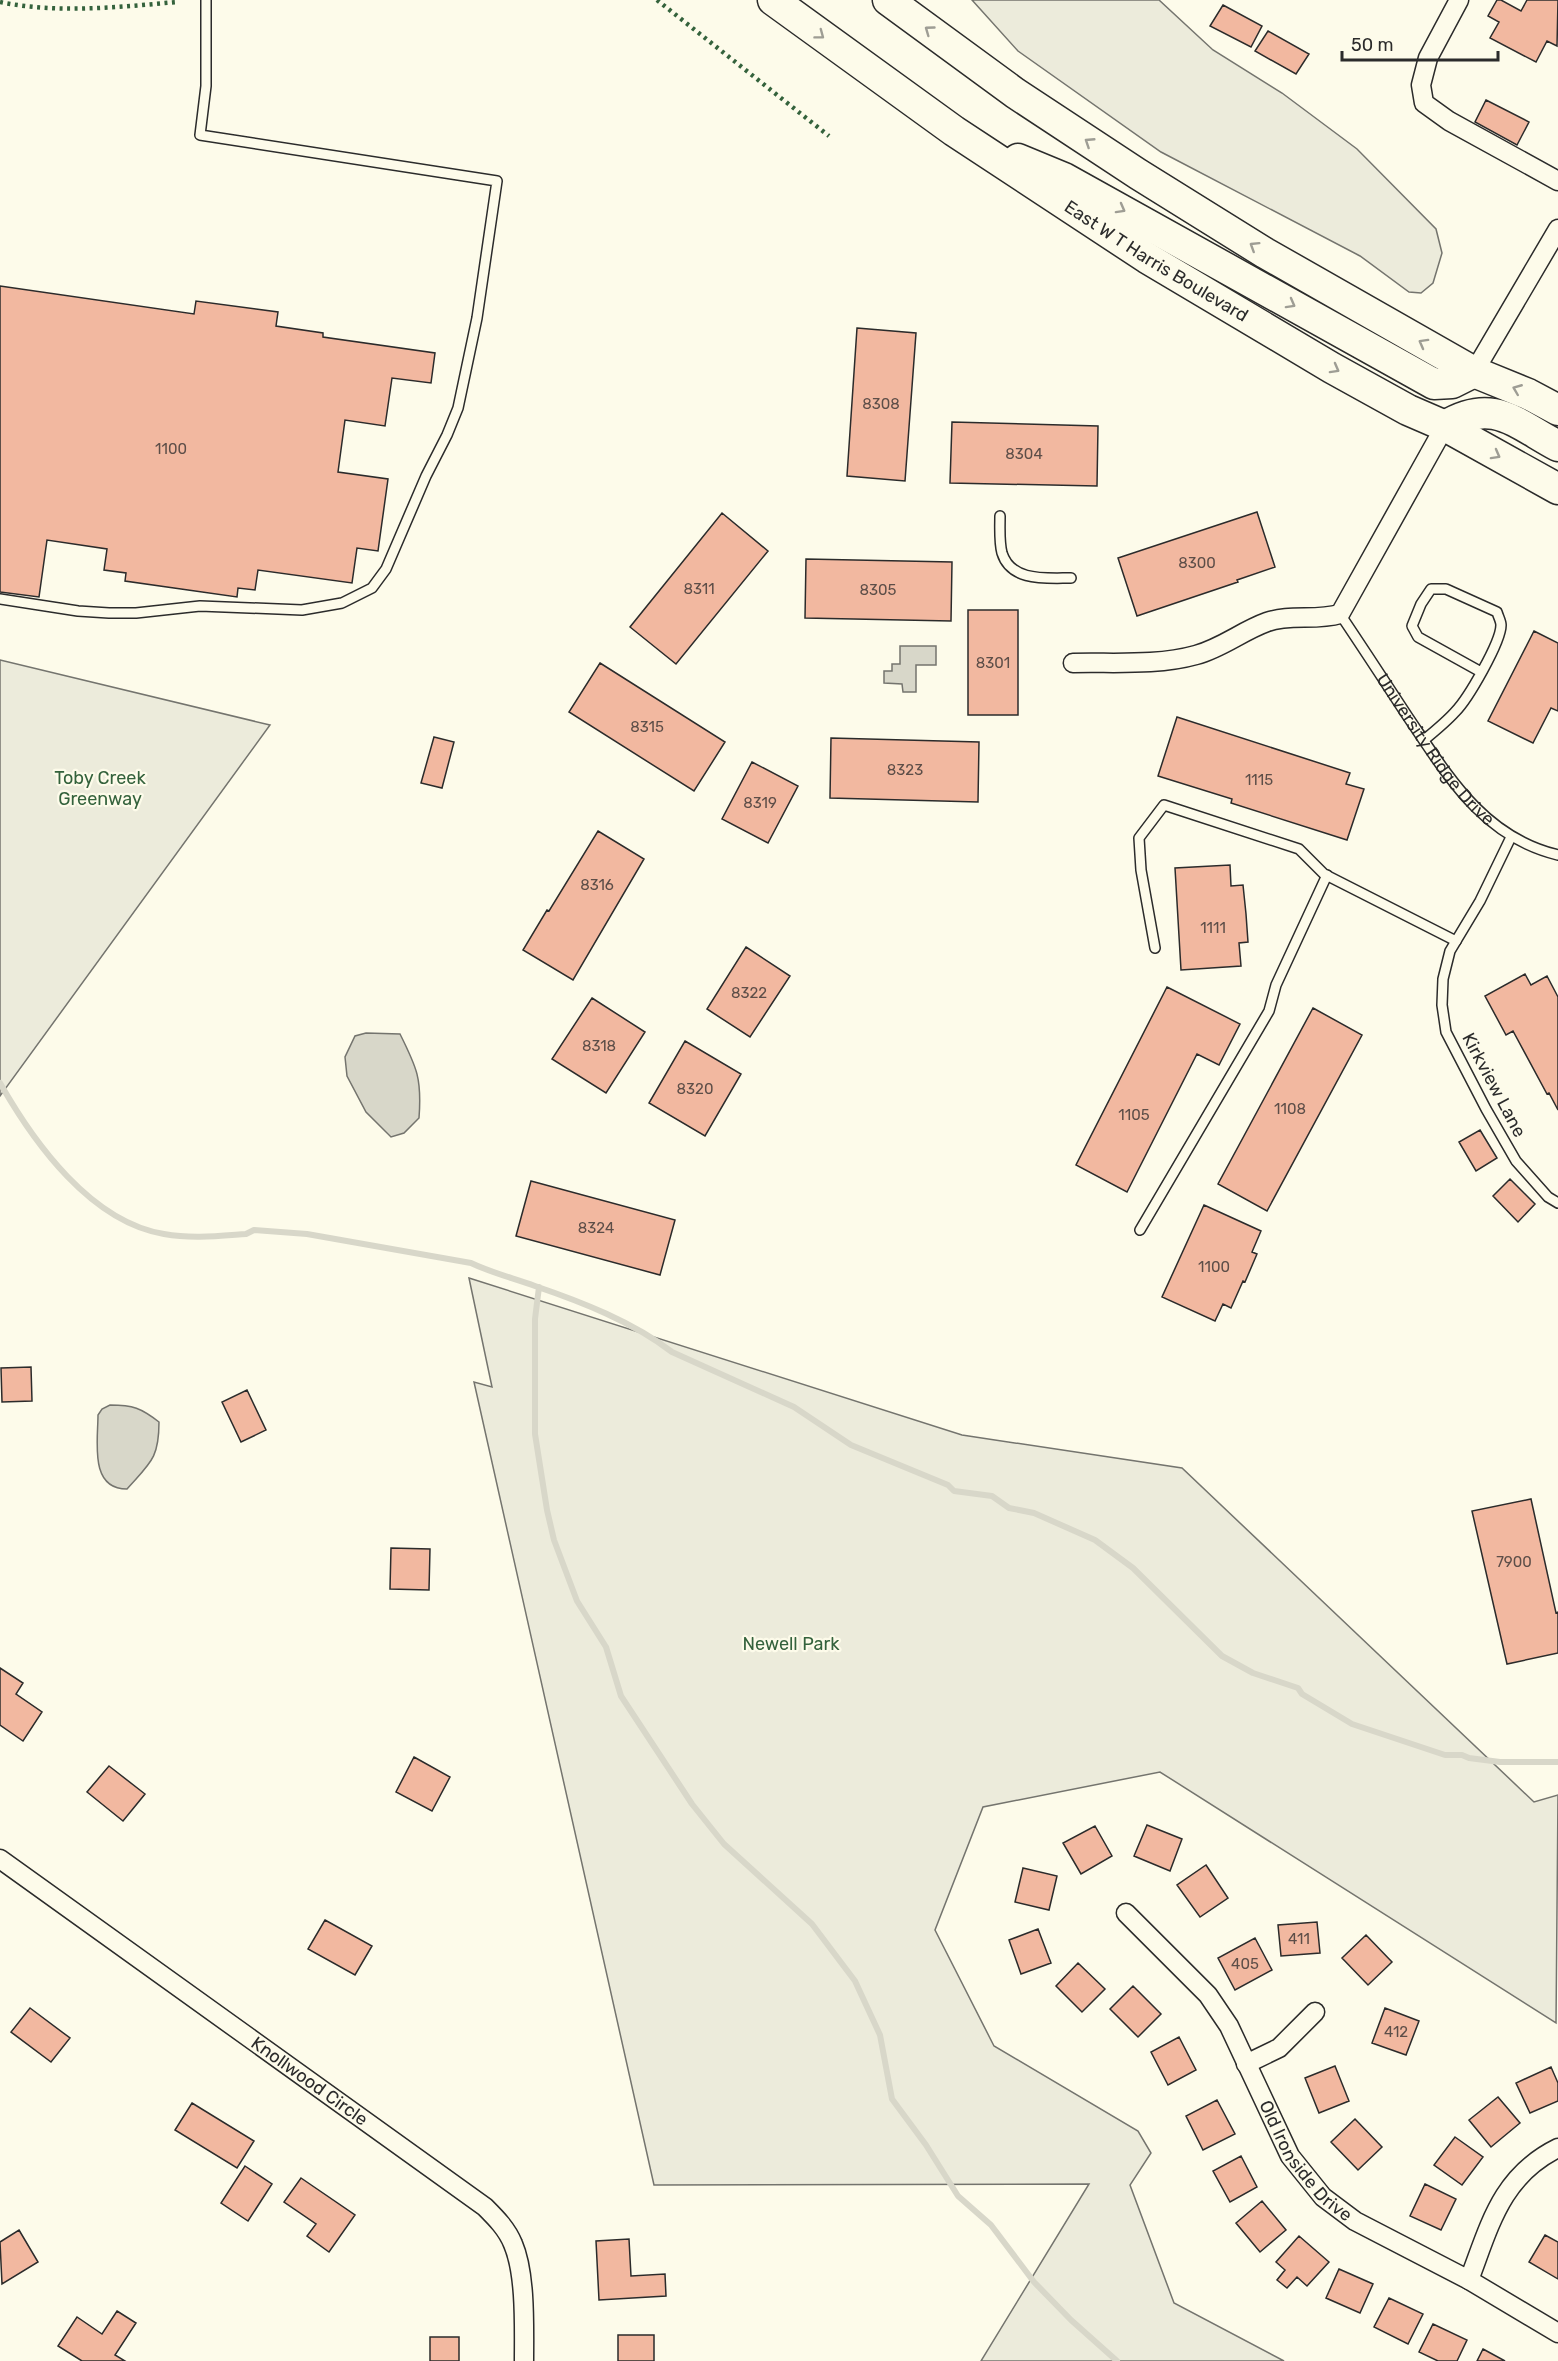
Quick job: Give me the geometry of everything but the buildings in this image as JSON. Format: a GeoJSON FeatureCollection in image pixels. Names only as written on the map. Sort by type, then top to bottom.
{"type":"FeatureCollection","features":[{"type":"Feature","properties":{"kind":"main road","name":"East W T Harris Boulevard"},"geometry":{"type":"LineString","coordinates":[[773,0],[954,131],[1086,220],[1236,312],[1408,410],[1445,426],[1558,489]]}},
{"type":"Feature","properties":{"kind":"main road"},"geometry":{"type":"LineString","coordinates":[[888,0],[1015,93],[1138,174],[1265,253],[1474,372],[1528,394],[1558,410]]}},
{"type":"Feature","properties":{"kind":"main road"},"geometry":{"type":"LineString","coordinates":[[954,131],[1064,178],[1434,384],[1452,383],[1474,372]]}},
{"type":"Feature","properties":{"kind":"main road"},"geometry":{"type":"LineString","coordinates":[[1445,426],[1472,413],[1494,414],[1558,446]]}},
{"type":"Feature","properties":{"kind":"street"},"geometry":{"type":"LineString","coordinates":[[1459,0],[1428,58],[1421,85],[1424,104],[1449,121],[1558,181]]}},
{"type":"Feature","properties":{"kind":"street"},"geometry":{"type":"LineString","coordinates":[[1474,372],[1558,229]]}},
{"type":"Feature","properties":{"kind":"street"},"geometry":{"type":"LineString","coordinates":[[1072,663],[1152,662],[1195,655],[1220,647],[1267,622],[1312,619],[1340,614],[1445,426]]}},
{"type":"Feature","properties":{"kind":"street","name":"Knollwood Circle"},"geometry":{"type":"LineString","coordinates":[[0,1859],[213,2013],[381,2130],[485,2207],[503,2226],[514,2245],[523,2306],[524,2361]]}},
{"type":"Feature","properties":{"kind":"street","name":"Old Ironside Drive"},"geometry":{"type":"LineString","coordinates":[[1126,1913],[1208,1995],[1228,2026],[1290,2156],[1323,2196],[1355,2221],[1468,2280],[1558,2333]]}},
{"type":"Feature","properties":{"kind":"street"},"geometry":{"type":"LineString","coordinates":[[1246,2064],[1279,2048],[1315,2012]]}},
{"type":"Feature","properties":{"kind":"street"},"geometry":{"type":"LineString","coordinates":[[1468,2280],[1499,2201],[1523,2171],[1558,2148]]}},
{"type":"Feature","properties":{"kind":"lane"},"geometry":{"type":"LineString","coordinates":[[0,599],[109,614],[200,606],[302,610],[342,603],[372,588],[386,569],[426,476],[455,419],[477,318],[497,181],[200,135],[206,87],[206,0]]}},
{"type":"Feature","properties":{"kind":"lane"},"geometry":{"type":"LineString","coordinates":[[1000,516],[1001,551],[1007,564],[1023,576],[1071,578]]}},
{"type":"Feature","properties":{"kind":"lane"},"geometry":{"type":"LineString","coordinates":[[1424,740],[1457,710],[1481,672],[1499,635],[1501,624],[1497,612],[1446,589],[1431,589],[1421,604],[1412,626],[1418,637],[1481,672]]}},
{"type":"Feature","properties":{"kind":"lane","name":"University Ridge Drive"},"geometry":{"type":"LineString","coordinates":[[1340,614],[1469,803],[1511,837],[1558,855]]}},
{"type":"Feature","properties":{"kind":"lane"},"geometry":{"type":"LineString","coordinates":[[1155,948],[1141,870],[1139,838],[1164,805],[1299,849],[1327,875],[1456,941]]}},
{"type":"Feature","properties":{"kind":"lane","name":"Kirkview Lane"},"geometry":{"type":"LineString","coordinates":[[1511,837],[1480,901],[1450,951],[1443,979],[1442,1005],[1446,1032],[1516,1161],[1548,1197],[1558,1203]]}},
{"type":"Feature","properties":{"kind":"lane"},"geometry":{"type":"LineString","coordinates":[[1140,1230],[1269,1011],[1276,985],[1327,875]]}},
{"type":"Feature","properties":{"kind":"green space"},"geometry":{"type":"Polygon","coordinates":[[[972,0],[1159,0],[1213,50],[1282,93],[1357,149],[1436,229],[1442,253],[1433,283],[1421,293],[1409,292],[1360,256],[1161,152],[1018,51],[972,0]]]}},
{"type":"Feature","properties":{"kind":"green space","name":"Toby Creek Greenway"},"geometry":{"type":"Polygon","coordinates":[[[0,660],[270,725],[0,1096],[0,660]]]}},
{"type":"Feature","properties":{"kind":"green space","name":"Newell Park"},"geometry":{"type":"Polygon","coordinates":[[[469,1278],[962,1435],[1182,1468],[1534,1802],[1558,1795],[1556,2023],[1160,1772],[983,1807],[935,1930],[994,2046],[1138,2131],[1151,2153],[1130,2185],[1174,2303],[1284,2361],[981,2361],[1089,2184],[654,2185],[474,1382],[492,1387],[469,1278]]]}},
{"type":"Feature","properties":{"kind":"shaded area"},"geometry":{"type":"Polygon","coordinates":[[[900,646],[936,646],[936,665],[916,665],[916,692],[903,692],[902,684],[884,683],[884,671],[892,671],[892,664],[900,664],[900,646]]]}},
{"type":"Feature","properties":{"kind":"shaded area"},"geometry":{"type":"Polygon","coordinates":[[[366,1033],[400,1034],[411,1056],[419,1083],[419,1118],[404,1133],[391,1137],[366,1112],[347,1076],[345,1057],[355,1036],[366,1033]]]}},
{"type":"Feature","properties":{"kind":"shaded area"},"geometry":{"type":"Polygon","coordinates":[[[110,1405],[136,1408],[159,1422],[159,1434],[152,1460],[127,1489],[115,1487],[106,1481],[98,1462],[98,1415],[102,1409],[110,1405]]]}},
{"type":"Feature","properties":{"kind":"waterway"},"geometry":{"type":"LineString","coordinates":[[0,1083],[30,1130],[67,1176],[89,1197],[112,1214],[137,1227],[164,1234],[205,1237],[246,1234],[254,1230],[307,1234],[471,1263],[571,1299],[624,1322],[672,1352],[794,1407],[851,1445],[948,1485],[954,1491],[992,1496],[1009,1508],[1034,1513],[1095,1540],[1133,1568],[1222,1656],[1253,1673],[1298,1688],[1302,1694],[1352,1724],[1445,1755],[1462,1755],[1500,1762],[1558,1762]]}},
{"type":"Feature","properties":{"kind":"waterway"},"geometry":{"type":"LineString","coordinates":[[539,1287],[535,1319],[535,1434],[547,1510],[554,1540],[577,1601],[606,1647],[621,1696],[692,1804],[724,1844],[812,1924],[855,1981],[880,2035],[892,2099],[926,2145],[958,2196],[991,2225],[1034,2282],[1071,2320],[1117,2361]]}},
{"type":"Feature","properties":{"kind":"hedge"},"geometry":{"type":"LineString","coordinates":[[657,0],[829,136]]}},
{"type":"Feature","properties":{"kind":"hedge"},"geometry":{"type":"LineString","coordinates":[[0,2],[66,9],[177,2]]}}]}
